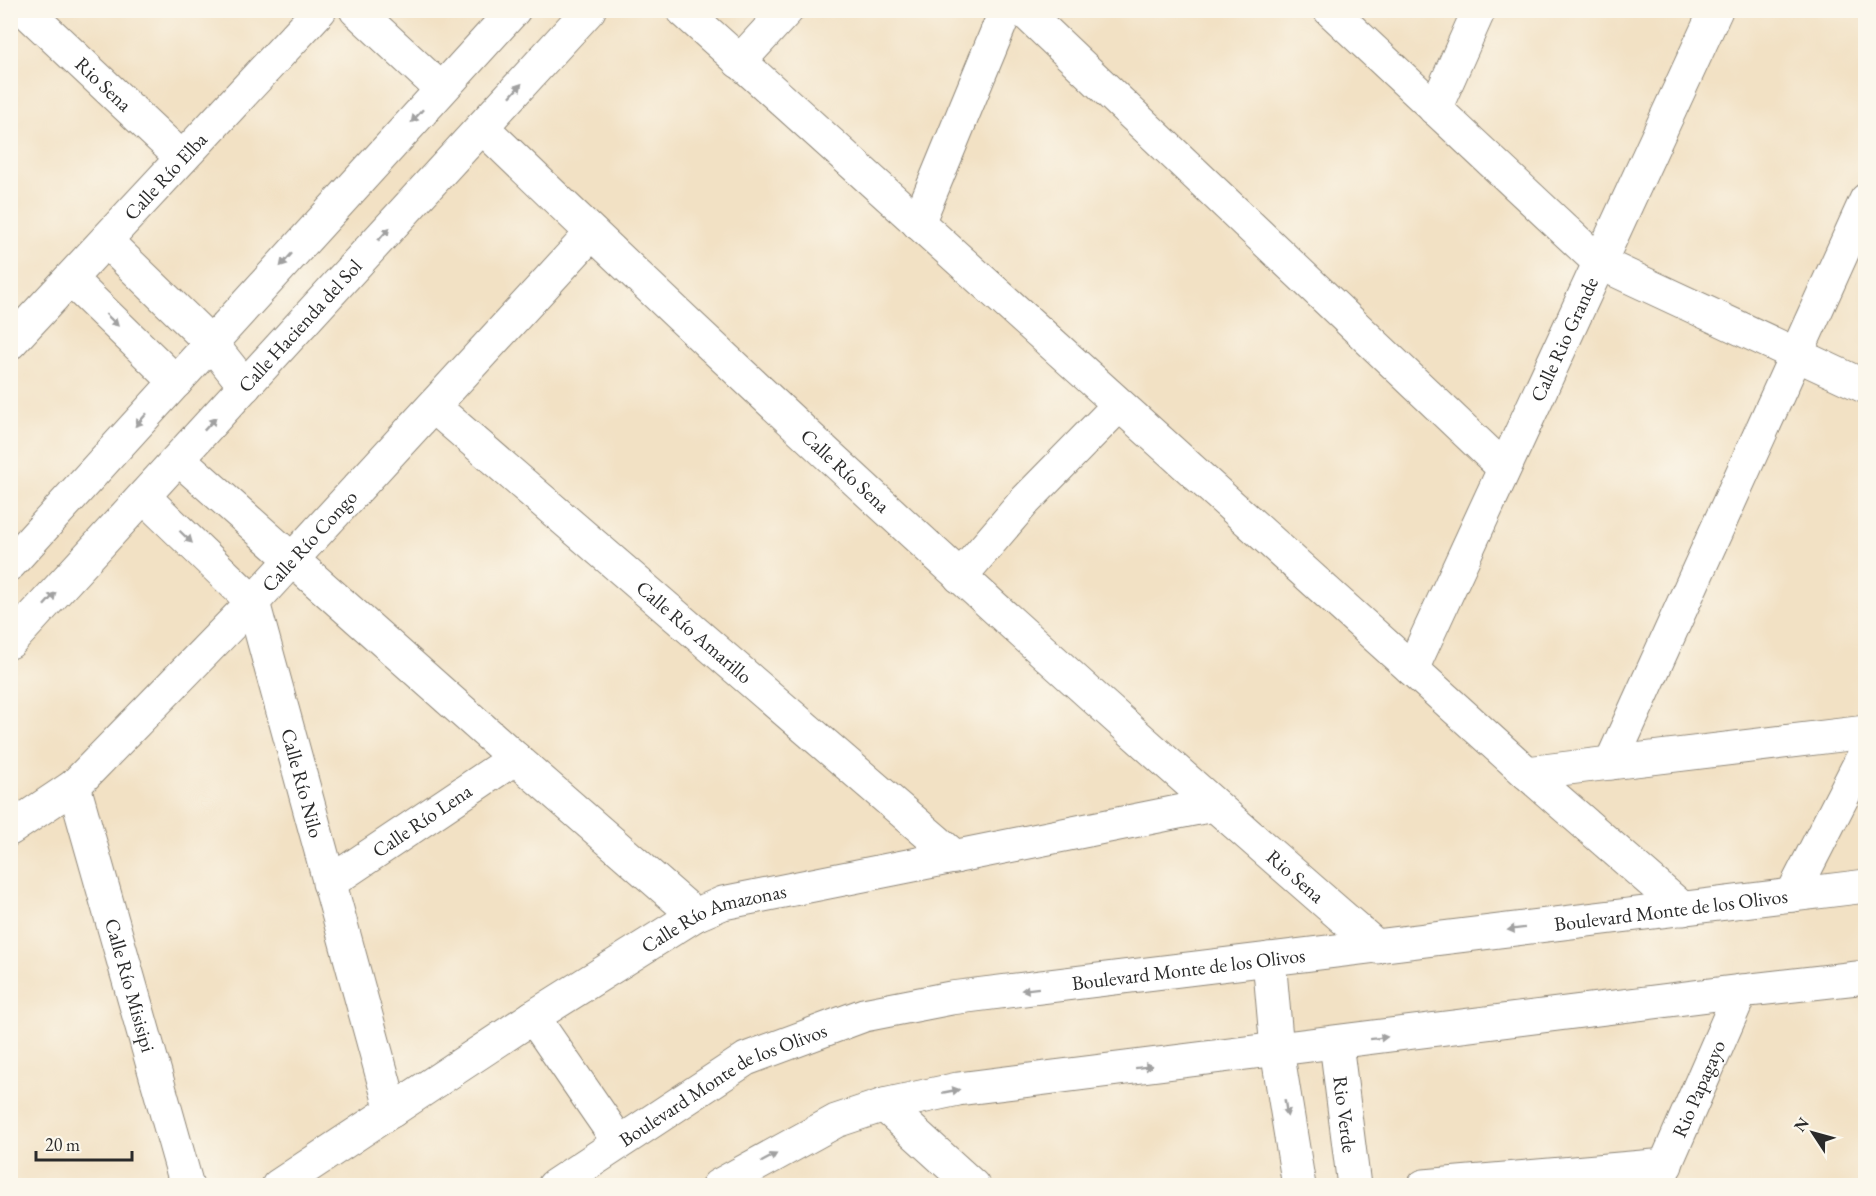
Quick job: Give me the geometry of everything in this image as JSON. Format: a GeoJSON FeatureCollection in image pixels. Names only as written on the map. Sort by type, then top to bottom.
{"type":"FeatureCollection","features":[{"type":"Feature","properties":{"kind":"street","name":"Rio Sena"},"geometry":{"type":"LineString","coordinates":[[25,10],[182,158]]}},
{"type":"Feature","properties":{"kind":"street","name":"Calle Río Elba"},"geometry":{"type":"LineString","coordinates":[[10,343],[320,10]]}},
{"type":"Feature","properties":{"kind":"street"},"geometry":{"type":"LineString","coordinates":[[356,10],[441,89]]}},
{"type":"Feature","properties":{"kind":"street"},"geometry":{"type":"LineString","coordinates":[[10,564],[514,10]]}},
{"type":"Feature","properties":{"kind":"street","name":"Calle Hacienda del Sol"},"geometry":{"type":"LineString","coordinates":[[10,642],[589,10]]}},
{"type":"Feature","properties":{"kind":"street"},"geometry":{"type":"LineString","coordinates":[[683,10],[1527,773],[1683,909]]}},
{"type":"Feature","properties":{"kind":"street"},"geometry":{"type":"LineString","coordinates":[[740,62],[787,10]]}},
{"type":"Feature","properties":{"kind":"street"},"geometry":{"type":"LineString","coordinates":[[918,223],[1006,10]]}},
{"type":"Feature","properties":{"kind":"street"},"geometry":{"type":"LineString","coordinates":[[1023,10],[1504,468]]}},
{"type":"Feature","properties":{"kind":"street"},"geometry":{"type":"LineString","coordinates":[[1330,10],[1600,263],[1866,387]]}},
{"type":"Feature","properties":{"kind":"street"},"geometry":{"type":"LineString","coordinates":[[1435,109],[1479,10]]}},
{"type":"Feature","properties":{"kind":"street","name":"Calle Rio Grande"},"geometry":{"type":"LineString","coordinates":[[1412,669],[1716,10]]}},
{"type":"Feature","properties":{"kind":"street","name":"Calle Río Sena"},"geometry":{"type":"LineString","coordinates":[[482,127],[592,233],[960,576],[1213,805]]}},
{"type":"Feature","properties":{"kind":"street"},"geometry":{"type":"LineString","coordinates":[[1611,763],[1866,200]]}},
{"type":"Feature","properties":{"kind":"street","name":"Calle Río Congo"},"geometry":{"type":"LineString","coordinates":[[10,829],[74,786],[253,602],[592,233]]}},
{"type":"Feature","properties":{"kind":"street"},"geometry":{"type":"LineString","coordinates":[[106,241],[211,343],[245,386]]}},
{"type":"Feature","properties":{"kind":"street"},"geometry":{"type":"LineString","coordinates":[[70,279],[176,382]]}},
{"type":"Feature","properties":{"kind":"street"},"geometry":{"type":"LineString","coordinates":[[960,576],[1025,501],[1119,405]]}},
{"type":"Feature","properties":{"kind":"street","name":"Calle Río Amarillo"},"geometry":{"type":"LineString","coordinates":[[434,407],[956,857]]}},
{"type":"Feature","properties":{"kind":"street"},"geometry":{"type":"LineString","coordinates":[[179,459],[695,915]]}},
{"type":"Feature","properties":{"kind":"street"},"geometry":{"type":"LineString","coordinates":[[144,497],[253,602]]}},
{"type":"Feature","properties":{"kind":"street","name":"Calle Río Nilo"},"geometry":{"type":"LineString","coordinates":[[253,602],[392,1111]]}},
{"type":"Feature","properties":{"kind":"street"},"geometry":{"type":"LineString","coordinates":[[1527,773],[1866,732]]}},
{"type":"Feature","properties":{"kind":"street"},"geometry":{"type":"LineString","coordinates":[[1792,895],[1866,751]]}},
{"type":"Feature","properties":{"kind":"street","name":"Calle Río Lena"},"geometry":{"type":"LineString","coordinates":[[329,883],[515,758]]}},
{"type":"Feature","properties":{"kind":"street","name":"Calle Río Misisipi"},"geometry":{"type":"LineString","coordinates":[[74,786],[187,1185]]}},
{"type":"Feature","properties":{"kind":"street","name":"Rio Sena"},"geometry":{"type":"LineString","coordinates":[[1213,805],[1377,947]]}},
{"type":"Feature","properties":{"kind":"street","name":"Calle Río Amazonas"},"geometry":{"type":"LineString","coordinates":[[278,1185],[533,1017],[695,915],[723,903],[1213,805]]}},
{"type":"Feature","properties":{"kind":"street","name":"Boulevard Monte de los Olivos"},"geometry":{"type":"LineString","coordinates":[[554,1185],[746,1059],[864,1015],[951,998],[1866,886]]}},
{"type":"Feature","properties":{"kind":"street"},"geometry":{"type":"LineString","coordinates":[[1269,959],[1277,1048],[1299,1185]]}},
{"type":"Feature","properties":{"kind":"street"},"geometry":{"type":"LineString","coordinates":[[718,1185],[836,1122],[884,1105],[958,1089],[1866,977]]}},
{"type":"Feature","properties":{"kind":"street","name":"Rio Papagayo"},"geometry":{"type":"LineString","coordinates":[[1661,1175],[1741,991]]}},
{"type":"Feature","properties":{"kind":"street"},"geometry":{"type":"LineString","coordinates":[[533,1017],[619,1142]]}},
{"type":"Feature","properties":{"kind":"street","name":"Rio Verde"},"geometry":{"type":"LineString","coordinates":[[1336,1043],[1354,1185]]}},
{"type":"Feature","properties":{"kind":"street"},"geometry":{"type":"LineString","coordinates":[[884,1105],[973,1185]]}},
{"type":"Feature","properties":{"kind":"street"},"geometry":{"type":"LineString","coordinates":[[1424,1185],[1661,1175]]}}]}
